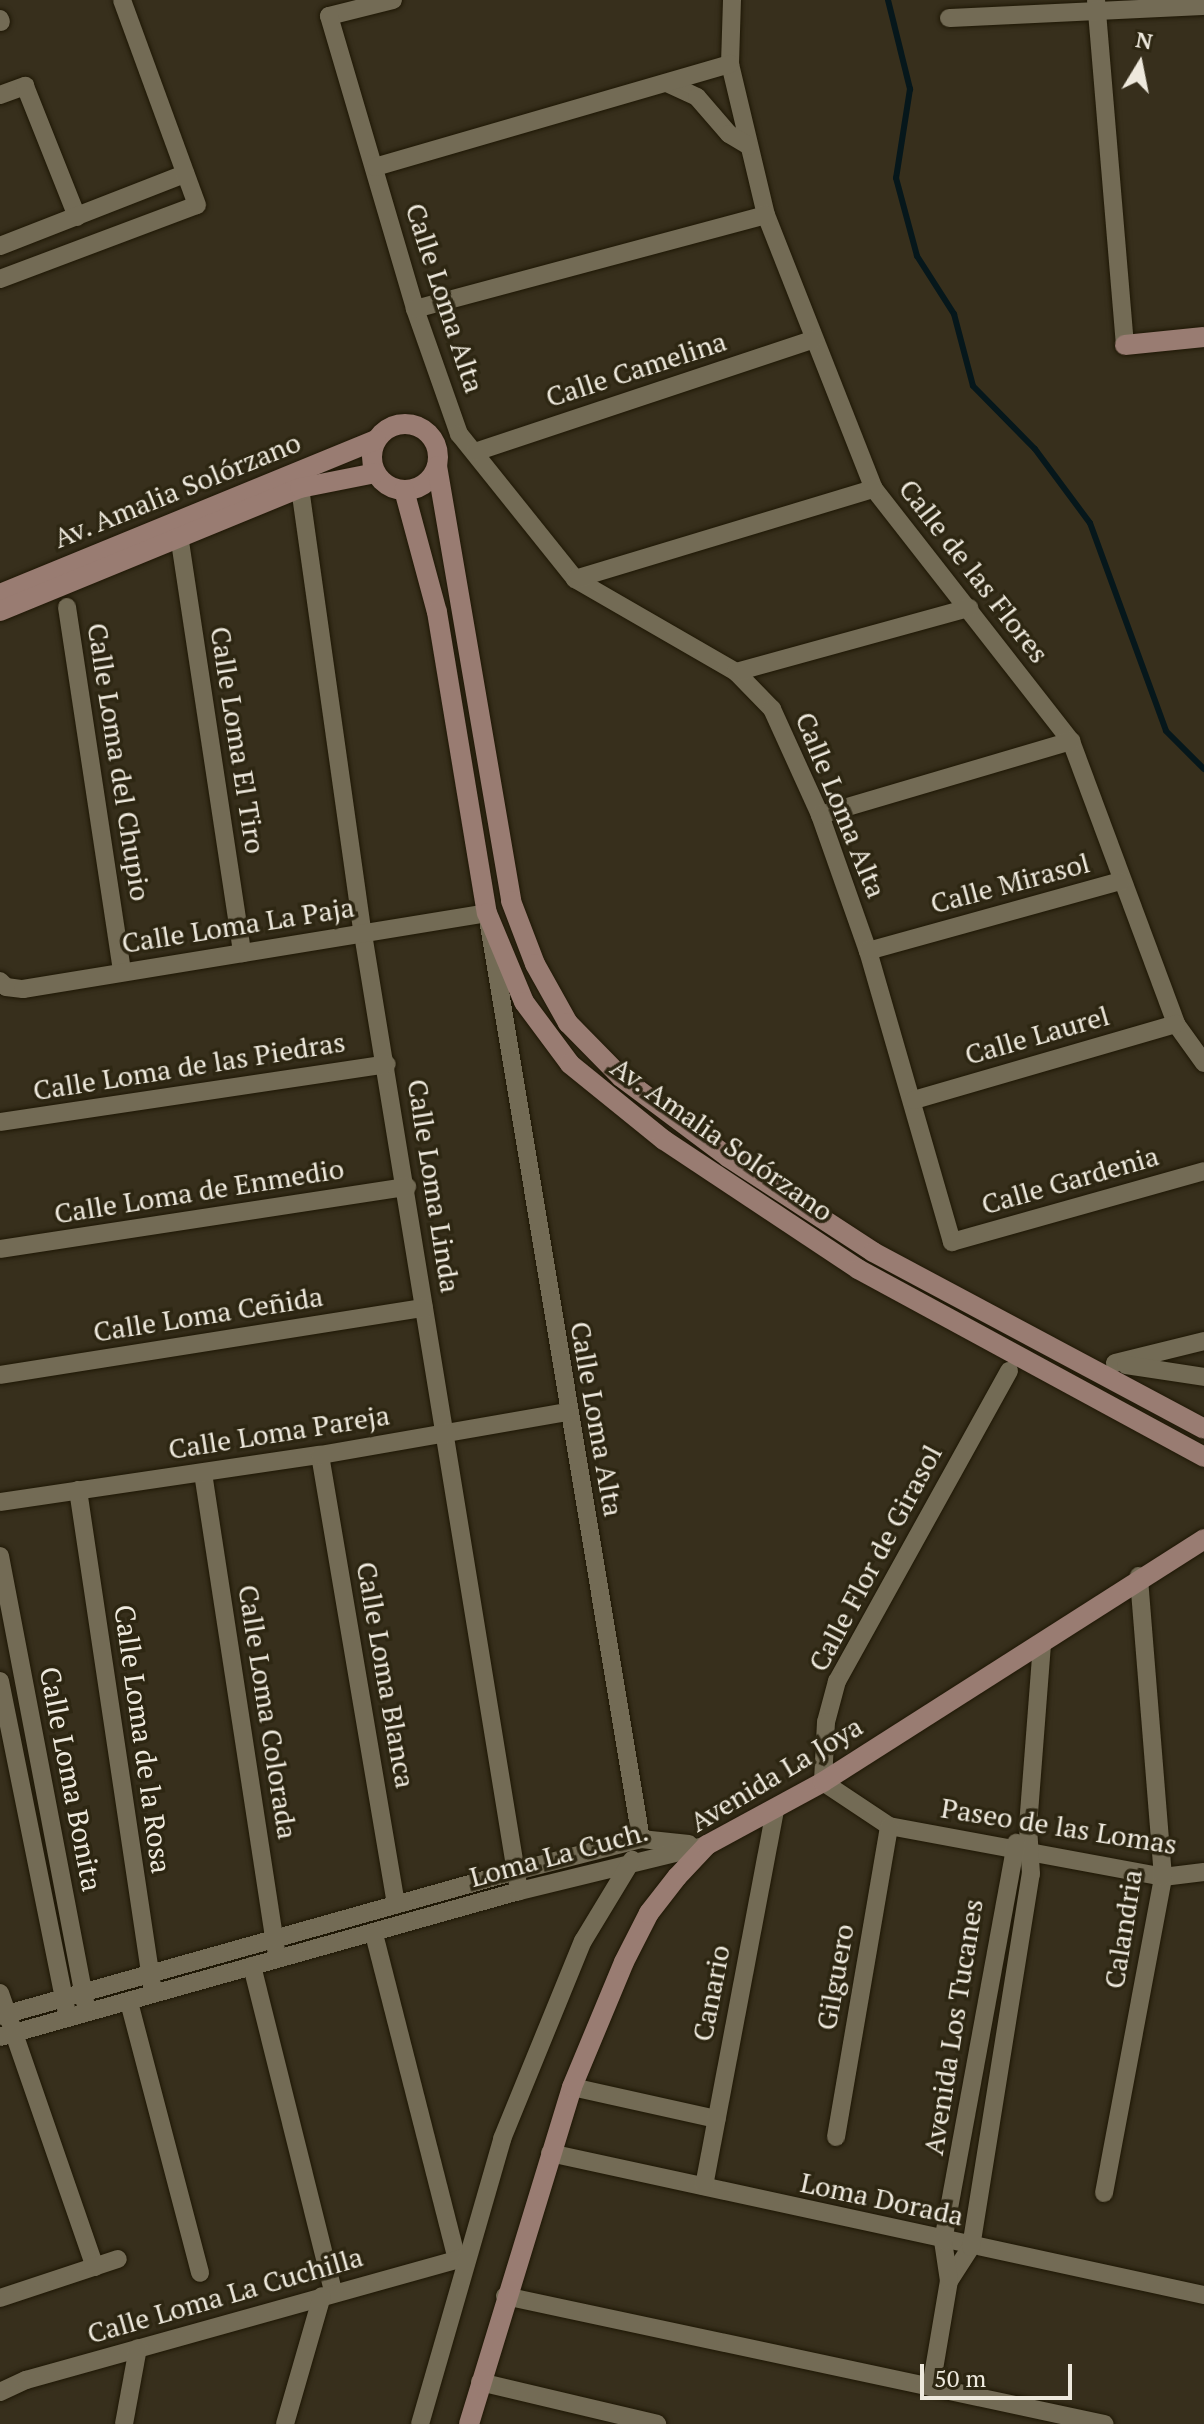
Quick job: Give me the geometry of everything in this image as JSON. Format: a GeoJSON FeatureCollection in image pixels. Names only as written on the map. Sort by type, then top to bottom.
{"type":"FeatureCollection","features":[{"type":"Feature","properties":{"kind":"main road"},"geometry":{"type":"LineString","coordinates":[[1125,345],[1204,337]]}},
{"type":"Feature","properties":{"kind":"main road"},"geometry":{"type":"LineString","coordinates":[[414,424],[437,445],[437,466],[425,484],[404,490],[376,473],[372,451],[376,440],[393,425],[414,424]]}},
{"type":"Feature","properties":{"kind":"main road","name":"Av. Amalia Solórzano"},"geometry":{"type":"LineString","coordinates":[[0,594],[376,440]]}},
{"type":"Feature","properties":{"kind":"main road","name":"Av. Amalia Solórzano"},"geometry":{"type":"LineString","coordinates":[[437,466],[511,901],[535,964],[568,1023],[621,1077],[728,1157],[873,1252],[969,1308],[1204,1429]]}},
{"type":"Feature","properties":{"kind":"main road","name":"Av. Amalia Solórzano"},"geometry":{"type":"LineString","coordinates":[[0,611],[179,535],[300,488],[376,473]]}},
{"type":"Feature","properties":{"kind":"main road","name":"Av. Amalia Solórzano"},"geometry":{"type":"LineString","coordinates":[[404,490],[437,612],[487,913],[524,1002],[570,1064],[664,1140],[858,1269],[1204,1457]]}},
{"type":"Feature","properties":{"kind":"main road","name":"Avenida La Joya"},"geometry":{"type":"LineString","coordinates":[[469,2424],[505,2296],[572,2087],[649,1913],[707,1845],[775,1811],[823,1782],[1042,1643],[1139,1576],[1204,1539]]}},
{"type":"Feature","properties":{"kind":"street"},"geometry":{"type":"LineString","coordinates":[[0,279],[197,205],[122,0]]}},
{"type":"Feature","properties":{"kind":"street","name":"Calle Loma Alta"},"geometry":{"type":"LineString","coordinates":[[393,0],[329,16],[415,309],[459,434],[575,579],[736,672],[772,709],[820,815],[868,951],[914,1100],[952,1242]]}},
{"type":"Feature","properties":{"kind":"street","name":"Calle de las Flores"},"geometry":{"type":"LineString","coordinates":[[732,0],[730,64],[766,215],[874,489],[1071,741],[1120,881],[1176,1024],[1204,1063]]}},
{"type":"Feature","properties":{"kind":"street"},"geometry":{"type":"LineString","coordinates":[[1097,6],[1125,345]]}},
{"type":"Feature","properties":{"kind":"street"},"geometry":{"type":"LineString","coordinates":[[949,18],[1097,6],[1204,6]]}},
{"type":"Feature","properties":{"kind":"street"},"geometry":{"type":"LineString","coordinates":[[375,167],[730,64]]}},
{"type":"Feature","properties":{"kind":"street"},"geometry":{"type":"LineString","coordinates":[[667,83],[697,97],[729,134],[749,146]]}},
{"type":"Feature","properties":{"kind":"street"},"geometry":{"type":"LineString","coordinates":[[0,95],[25,86],[77,217]]}},
{"type":"Feature","properties":{"kind":"street"},"geometry":{"type":"LineString","coordinates":[[0,246],[185,174]]}},
{"type":"Feature","properties":{"kind":"street"},"geometry":{"type":"LineString","coordinates":[[415,309],[766,215]]}},
{"type":"Feature","properties":{"kind":"street","name":"Calle Camelina"},"geometry":{"type":"LineString","coordinates":[[475,452],[814,339]]}},
{"type":"Feature","properties":{"kind":"street","name":"Calle Loma Linda"},"geometry":{"type":"LineString","coordinates":[[300,488],[363,934],[387,1064],[519,1891]]}},
{"type":"Feature","properties":{"kind":"street"},"geometry":{"type":"LineString","coordinates":[[575,579],[874,489]]}},
{"type":"Feature","properties":{"kind":"street","name":"Calle Loma El Tiro"},"geometry":{"type":"LineString","coordinates":[[179,535],[242,953]]}},
{"type":"Feature","properties":{"kind":"street","name":"Calle Loma del Chupio"},"geometry":{"type":"LineString","coordinates":[[67,607],[122,972]]}},
{"type":"Feature","properties":{"kind":"street"},"geometry":{"type":"LineString","coordinates":[[736,672],[969,608]]}},
{"type":"Feature","properties":{"kind":"street"},"geometry":{"type":"LineString","coordinates":[[820,815],[1071,741]]}},
{"type":"Feature","properties":{"kind":"street","name":"Calle Mirasol"},"geometry":{"type":"LineString","coordinates":[[868,951],[1120,881]]}},
{"type":"Feature","properties":{"kind":"street","name":"Calle Loma Alta"},"geometry":{"type":"LineString","coordinates":[[487,913],[567,1412],[641,1839]]}},
{"type":"Feature","properties":{"kind":"street","name":"Calle Loma La Paja"},"geometry":{"type":"LineString","coordinates":[[0,981],[6,987],[23,989],[487,913]]}},
{"type":"Feature","properties":{"kind":"street","name":"Calle Laurel"},"geometry":{"type":"LineString","coordinates":[[914,1100],[1176,1024]]}},
{"type":"Feature","properties":{"kind":"street","name":"Calle Loma de las Piedras"},"geometry":{"type":"LineString","coordinates":[[0,1122],[387,1064]]}},
{"type":"Feature","properties":{"kind":"street","name":"Calle Gardenia"},"geometry":{"type":"LineString","coordinates":[[952,1242],[1204,1171]]}},
{"type":"Feature","properties":{"kind":"street","name":"Calle Loma de Enmedio"},"geometry":{"type":"LineString","coordinates":[[0,1249],[407,1187]]}},
{"type":"Feature","properties":{"kind":"street","name":"Calle Loma Ceñida"},"geometry":{"type":"LineString","coordinates":[[0,1375],[424,1308]]}},
{"type":"Feature","properties":{"kind":"street"},"geometry":{"type":"LineString","coordinates":[[1204,1341],[1115,1363],[1204,1377]]}},
{"type":"Feature","properties":{"kind":"street","name":"Calle Flor de Girasol"},"geometry":{"type":"LineString","coordinates":[[823,1782],[826,1722],[837,1681],[1009,1371]]}},
{"type":"Feature","properties":{"kind":"street","name":"Calle Loma Pareja"},"geometry":{"type":"LineString","coordinates":[[0,1502],[320,1455],[567,1412]]}},
{"type":"Feature","properties":{"kind":"street","name":"Calle Loma Blanca"},"geometry":{"type":"LineString","coordinates":[[320,1455],[396,1905]]}},
{"type":"Feature","properties":{"kind":"street","name":"Calle Loma Colorada"},"geometry":{"type":"LineString","coordinates":[[203,1473],[278,1959]]}},
{"type":"Feature","properties":{"kind":"street","name":"Calle Loma de la Rosa"},"geometry":{"type":"LineString","coordinates":[[78,1490],[154,1995]]}},
{"type":"Feature","properties":{"kind":"street","name":"Calle Loma Bonita"},"geometry":{"type":"LineString","coordinates":[[0,1556],[87,2014]]}},
{"type":"Feature","properties":{"kind":"street","name":"Calandria"},"geometry":{"type":"LineString","coordinates":[[1104,2193],[1163,1877],[1139,1576]]}},
{"type":"Feature","properties":{"kind":"street","name":"Avenida Los Tucanes"},"geometry":{"type":"LineString","coordinates":[[971,2247],[1034,1854],[1028,1826],[1042,1643]]}},
{"type":"Feature","properties":{"kind":"street","name":"Calle Loma Bonita"},"geometry":{"type":"LineString","coordinates":[[0,1681],[68,2018]]}},
{"type":"Feature","properties":{"kind":"street","name":"Paseo de las Lomas"},"geometry":{"type":"LineString","coordinates":[[823,1782],[889,1826],[1163,1877],[1204,1872]]}},
{"type":"Feature","properties":{"kind":"street","name":"Canario"},"geometry":{"type":"LineString","coordinates":[[704,2186],[775,1811]]}},
{"type":"Feature","properties":{"kind":"street","name":"Gilguero"},"geometry":{"type":"LineString","coordinates":[[836,2137],[889,1826]]}},
{"type":"Feature","properties":{"kind":"street","name":"Avenida Los Tucanes"},"geometry":{"type":"LineString","coordinates":[[949,2281],[943,2241],[1011,1851],[1028,1826]]}},
{"type":"Feature","properties":{"kind":"street"},"geometry":{"type":"LineString","coordinates":[[420,2424],[462,2258],[502,2139],[583,1941],[630,1864],[641,1839]]}},
{"type":"Feature","properties":{"kind":"street","name":"Loma La Cuch."},"geometry":{"type":"LineString","coordinates":[[2,2016],[516,1871],[641,1839],[707,1845]]}},
{"type":"Feature","properties":{"kind":"street","name":"Loma La Cuch."},"geometry":{"type":"LineString","coordinates":[[6,2036],[519,1891],[707,1845]]}},
{"type":"Feature","properties":{"kind":"street"},"geometry":{"type":"LineString","coordinates":[[374,1934],[462,2258]]}},
{"type":"Feature","properties":{"kind":"street"},"geometry":{"type":"LineString","coordinates":[[252,1966],[327,2294],[285,2424]]}},
{"type":"Feature","properties":{"kind":"street"},"geometry":{"type":"LineString","coordinates":[[0,1993],[6,2036],[95,2267]]}},
{"type":"Feature","properties":{"kind":"street"},"geometry":{"type":"LineString","coordinates":[[129,2002],[200,2273]]}},
{"type":"Feature","properties":{"kind":"street"},"geometry":{"type":"LineString","coordinates":[[572,2087],[716,2119]]}},
{"type":"Feature","properties":{"kind":"street","name":"Loma Dorada"},"geometry":{"type":"LineString","coordinates":[[550,2153],[943,2241],[1204,2295]]}},
{"type":"Feature","properties":{"kind":"street"},"geometry":{"type":"LineString","coordinates":[[931,2387],[949,2281],[971,2247]]}},
{"type":"Feature","properties":{"kind":"street","name":"Calle Loma La Cuchilla"},"geometry":{"type":"LineString","coordinates":[[1,2396],[138,2348],[462,2258]]}},
{"type":"Feature","properties":{"kind":"street"},"geometry":{"type":"LineString","coordinates":[[0,2298],[118,2259]]}},
{"type":"Feature","properties":{"kind":"street"},"geometry":{"type":"LineString","coordinates":[[505,2296],[1104,2424]]}},
{"type":"Feature","properties":{"kind":"street"},"geometry":{"type":"LineString","coordinates":[[124,2424],[138,2348]]}},
{"type":"Feature","properties":{"kind":"street"},"geometry":{"type":"LineString","coordinates":[[480,2382],[657,2424]]}},
{"type":"Feature","properties":{"kind":"waterway"},"geometry":{"type":"LineString","coordinates":[[888,0],[910,89],[896,178],[917,256],[954,314],[973,386],[1035,449],[1090,523],[1166,731],[1204,769]]}}]}
